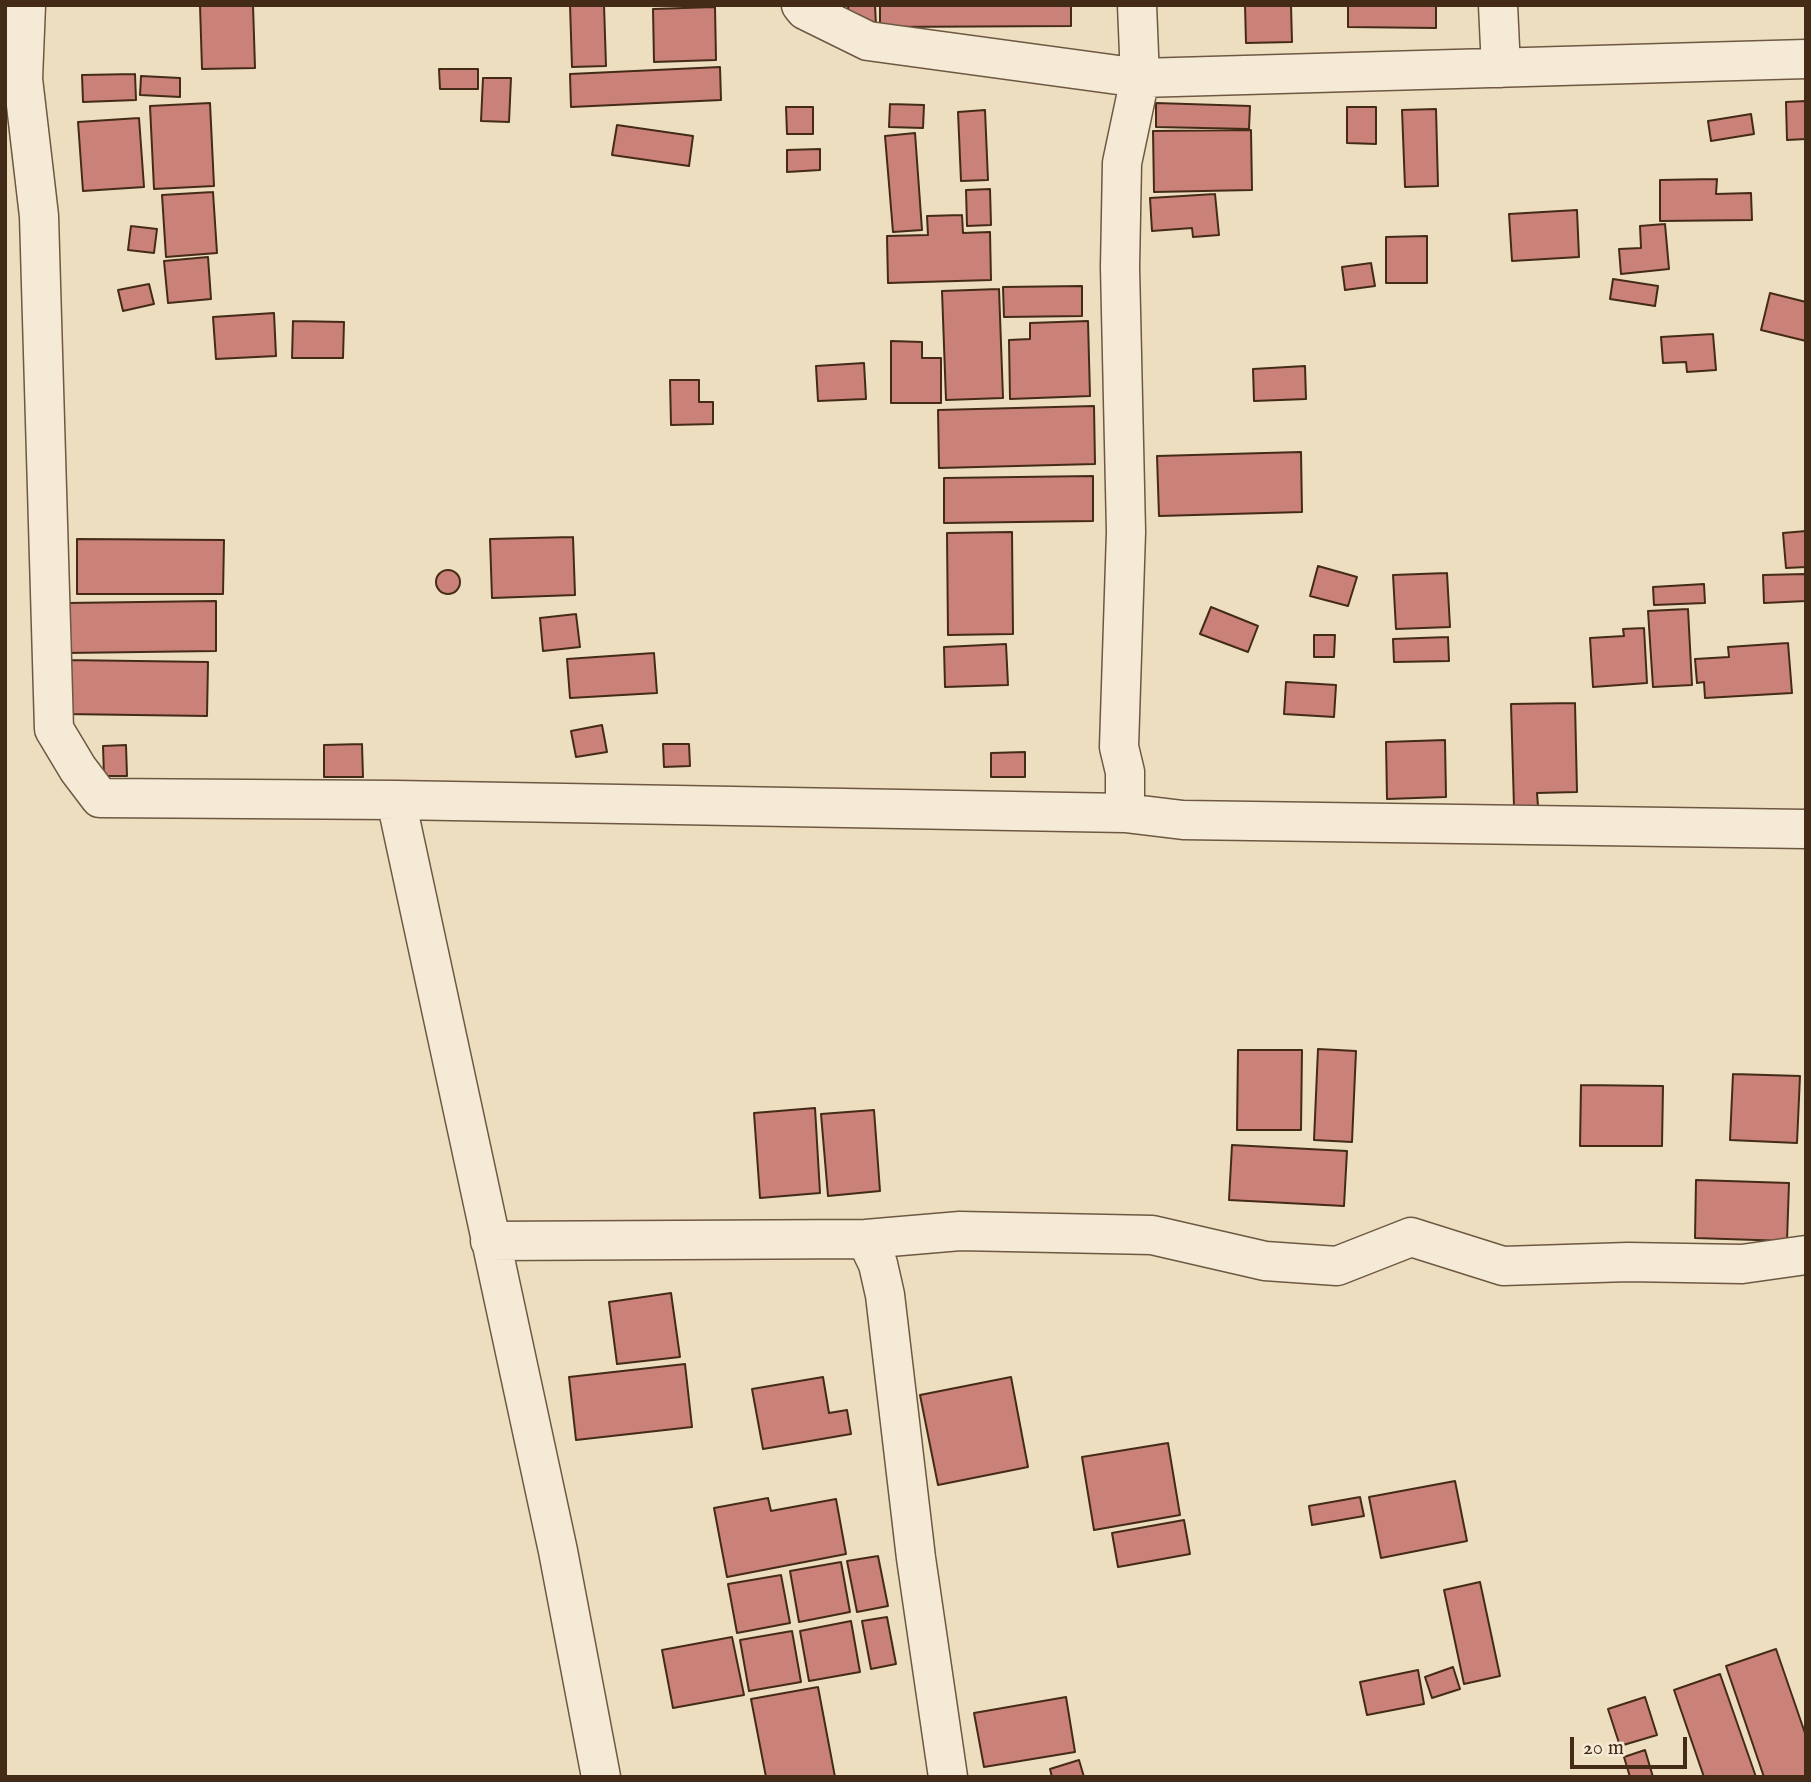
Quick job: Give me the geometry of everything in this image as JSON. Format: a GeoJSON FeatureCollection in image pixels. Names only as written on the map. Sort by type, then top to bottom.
{"type":"FeatureCollection","features":[{"type":"Feature","properties":{"kind":"street"},"geometry":{"type":"LineString","coordinates":[[26,5],[14,79],[40,216],[54,729],[78,769],[100,798],[396,800],[1125,813],[1197,820],[1806,829]]}},
{"type":"Feature","properties":{"kind":"street"},"geometry":{"type":"LineString","coordinates":[[801,5],[805,10],[868,41],[1140,78],[1806,59]]}},
{"type":"Feature","properties":{"kind":"street"},"geometry":{"type":"LineString","coordinates":[[1125,813],[1125,772],[1119,747],[1126,532],[1120,267],[1122,163],[1140,78],[1137,5]]}},
{"type":"Feature","properties":{"kind":"street"},"geometry":{"type":"LineString","coordinates":[[1498,5],[1501,68]]}},
{"type":"Feature","properties":{"kind":"street"},"geometry":{"type":"LineString","coordinates":[[396,800],[558,1551],[601,1777]]}},
{"type":"Feature","properties":{"kind":"street"},"geometry":{"type":"LineString","coordinates":[[489,1241],[866,1238],[960,1231],[1152,1235],[1265,1261],[1337,1266],[1411,1237],[1503,1266],[1628,1262],[1742,1264],[1806,1255]]}},
{"type":"Feature","properties":{"kind":"street"},"geometry":{"type":"LineString","coordinates":[[866,1238],[878,1264],[885,1295],[916,1559],[948,1777]]}},
{"type":"Feature","properties":{"kind":"building"},"geometry":{"type":"Polygon","coordinates":[[[200,5],[253,5],[255,68],[202,69],[200,5]]]}},
{"type":"Feature","properties":{"kind":"building"},"geometry":{"type":"Polygon","coordinates":[[[570,5],[604,5],[606,66],[572,67],[570,5]]]}},
{"type":"Feature","properties":{"kind":"building"},"geometry":{"type":"Polygon","coordinates":[[[848,5],[875,5],[876,26],[849,27],[848,5]]]}},
{"type":"Feature","properties":{"kind":"building"},"geometry":{"type":"Polygon","coordinates":[[[880,5],[1071,5],[1071,26],[880,27],[880,5]]]}},
{"type":"Feature","properties":{"kind":"building"},"geometry":{"type":"Polygon","coordinates":[[[1245,5],[1291,5],[1292,42],[1246,43],[1245,5]]]}},
{"type":"Feature","properties":{"kind":"building"},"geometry":{"type":"Polygon","coordinates":[[[1348,5],[1436,5],[1436,28],[1348,27],[1348,5]]]}},
{"type":"Feature","properties":{"kind":"building"},"geometry":{"type":"Polygon","coordinates":[[[715,7],[716,60],[654,62],[653,9],[715,7]]]}},
{"type":"Feature","properties":{"kind":"building"},"geometry":{"type":"Polygon","coordinates":[[[720,67],[721,100],[571,107],[570,74],[720,67]]]}},
{"type":"Feature","properties":{"kind":"building"},"geometry":{"type":"Polygon","coordinates":[[[439,69],[478,69],[478,89],[440,89],[439,69]]]}},
{"type":"Feature","properties":{"kind":"building"},"geometry":{"type":"Polygon","coordinates":[[[135,74],[136,100],[83,102],[82,75],[135,74]]]}},
{"type":"Feature","properties":{"kind":"building"},"geometry":{"type":"Polygon","coordinates":[[[141,76],[180,78],[180,97],[140,95],[141,76]]]}},
{"type":"Feature","properties":{"kind":"building"},"geometry":{"type":"Polygon","coordinates":[[[483,78],[511,78],[509,122],[481,121],[483,78]]]}},
{"type":"Feature","properties":{"kind":"building"},"geometry":{"type":"Polygon","coordinates":[[[1806,101],[1806,139],[1787,140],[1786,102],[1806,101]]]}},
{"type":"Feature","properties":{"kind":"building"},"geometry":{"type":"Polygon","coordinates":[[[210,103],[214,186],[154,189],[150,106],[210,103]]]}},
{"type":"Feature","properties":{"kind":"building"},"geometry":{"type":"Polygon","coordinates":[[[1156,103],[1250,106],[1249,129],[1156,127],[1156,103]]]}},
{"type":"Feature","properties":{"kind":"building"},"geometry":{"type":"Polygon","coordinates":[[[890,104],[924,105],[923,128],[889,127],[890,104]]]}},
{"type":"Feature","properties":{"kind":"building"},"geometry":{"type":"Polygon","coordinates":[[[786,107],[813,107],[813,134],[787,134],[786,107]]]}},
{"type":"Feature","properties":{"kind":"building"},"geometry":{"type":"Polygon","coordinates":[[[1347,107],[1376,107],[1376,144],[1347,143],[1347,107]]]}},
{"type":"Feature","properties":{"kind":"building"},"geometry":{"type":"Polygon","coordinates":[[[1436,109],[1438,186],[1405,187],[1402,110],[1436,109]]]}},
{"type":"Feature","properties":{"kind":"building"},"geometry":{"type":"Polygon","coordinates":[[[985,110],[988,180],[961,181],[958,112],[985,110]]]}},
{"type":"Feature","properties":{"kind":"building"},"geometry":{"type":"Polygon","coordinates":[[[1751,114],[1754,134],[1711,141],[1708,121],[1751,114]]]}},
{"type":"Feature","properties":{"kind":"building"},"geometry":{"type":"Polygon","coordinates":[[[139,118],[144,187],[83,191],[78,122],[139,118]]]}},
{"type":"Feature","properties":{"kind":"building"},"geometry":{"type":"Polygon","coordinates":[[[617,125],[693,136],[689,166],[612,155],[617,125]]]}},
{"type":"Feature","properties":{"kind":"building"},"geometry":{"type":"Polygon","coordinates":[[[1251,130],[1252,190],[1154,192],[1153,131],[1251,130]]]}},
{"type":"Feature","properties":{"kind":"building"},"geometry":{"type":"Polygon","coordinates":[[[915,133],[922,230],[893,232],[885,136],[915,133]]]}},
{"type":"Feature","properties":{"kind":"building"},"geometry":{"type":"Polygon","coordinates":[[[820,149],[820,170],[787,172],[787,150],[820,149]]]}},
{"type":"Feature","properties":{"kind":"building"},"geometry":{"type":"Polygon","coordinates":[[[1717,179],[1716,194],[1751,193],[1752,220],[1660,221],[1660,180],[1717,179]]]}},
{"type":"Feature","properties":{"kind":"building"},"geometry":{"type":"Polygon","coordinates":[[[990,189],[991,225],[967,226],[966,190],[990,189]]]}},
{"type":"Feature","properties":{"kind":"building"},"geometry":{"type":"Polygon","coordinates":[[[213,192],[217,253],[166,257],[162,195],[213,192]]]}},
{"type":"Feature","properties":{"kind":"building"},"geometry":{"type":"Polygon","coordinates":[[[1215,194],[1219,235],[1193,237],[1192,228],[1152,231],[1150,198],[1215,194]]]}},
{"type":"Feature","properties":{"kind":"building"},"geometry":{"type":"Polygon","coordinates":[[[1577,210],[1579,257],[1512,261],[1509,214],[1577,210]]]}},
{"type":"Feature","properties":{"kind":"building"},"geometry":{"type":"Polygon","coordinates":[[[962,215],[963,233],[990,232],[991,280],[888,283],[887,236],[928,235],[927,216],[962,215]]]}},
{"type":"Feature","properties":{"kind":"building"},"geometry":{"type":"Polygon","coordinates":[[[1665,224],[1669,269],[1621,274],[1619,249],[1641,248],[1640,226],[1665,224]]]}},
{"type":"Feature","properties":{"kind":"building"},"geometry":{"type":"Polygon","coordinates":[[[131,226],[157,229],[154,253],[128,250],[131,226]]]}},
{"type":"Feature","properties":{"kind":"building"},"geometry":{"type":"Polygon","coordinates":[[[1427,236],[1427,283],[1386,283],[1386,237],[1427,236]]]}},
{"type":"Feature","properties":{"kind":"building"},"geometry":{"type":"Polygon","coordinates":[[[208,257],[211,299],[168,303],[164,261],[208,257]]]}},
{"type":"Feature","properties":{"kind":"building"},"geometry":{"type":"Polygon","coordinates":[[[1371,263],[1375,286],[1345,290],[1342,267],[1371,263]]]}},
{"type":"Feature","properties":{"kind":"building"},"geometry":{"type":"Polygon","coordinates":[[[1613,279],[1658,286],[1655,306],[1610,299],[1613,279]]]}},
{"type":"Feature","properties":{"kind":"building"},"geometry":{"type":"Polygon","coordinates":[[[149,284],[154,304],[123,311],[118,290],[149,284]]]}},
{"type":"Feature","properties":{"kind":"building"},"geometry":{"type":"Polygon","coordinates":[[[1082,286],[1082,316],[1004,317],[1003,287],[1082,286]]]}},
{"type":"Feature","properties":{"kind":"building"},"geometry":{"type":"Polygon","coordinates":[[[999,289],[1003,398],[946,400],[942,291],[999,289]]]}},
{"type":"Feature","properties":{"kind":"building"},"geometry":{"type":"Polygon","coordinates":[[[1770,293],[1806,302],[1806,341],[1761,330],[1770,293]]]}},
{"type":"Feature","properties":{"kind":"building"},"geometry":{"type":"Polygon","coordinates":[[[274,313],[276,356],[216,359],[213,317],[274,313]]]}},
{"type":"Feature","properties":{"kind":"building"},"geometry":{"type":"Polygon","coordinates":[[[293,321],[344,322],[343,358],[292,358],[293,321]]]}},
{"type":"Feature","properties":{"kind":"building"},"geometry":{"type":"Polygon","coordinates":[[[1088,321],[1090,396],[1010,399],[1009,340],[1030,339],[1030,323],[1088,321]]]}},
{"type":"Feature","properties":{"kind":"building"},"geometry":{"type":"Polygon","coordinates":[[[1713,334],[1716,370],[1687,372],[1686,362],[1663,363],[1661,337],[1713,334]]]}},
{"type":"Feature","properties":{"kind":"building"},"geometry":{"type":"Polygon","coordinates":[[[891,341],[922,342],[922,358],[941,358],[941,403],[891,403],[891,341]]]}},
{"type":"Feature","properties":{"kind":"building"},"geometry":{"type":"Polygon","coordinates":[[[864,363],[866,399],[818,401],[816,366],[864,363]]]}},
{"type":"Feature","properties":{"kind":"building"},"geometry":{"type":"Polygon","coordinates":[[[1305,366],[1306,399],[1254,401],[1253,369],[1305,366]]]}},
{"type":"Feature","properties":{"kind":"building"},"geometry":{"type":"Polygon","coordinates":[[[670,380],[699,380],[699,402],[713,402],[713,424],[671,425],[670,380]]]}},
{"type":"Feature","properties":{"kind":"building"},"geometry":{"type":"Polygon","coordinates":[[[1094,406],[1095,464],[939,468],[938,410],[1094,406]]]}},
{"type":"Feature","properties":{"kind":"building"},"geometry":{"type":"Polygon","coordinates":[[[1301,452],[1302,512],[1159,516],[1157,456],[1301,452]]]}},
{"type":"Feature","properties":{"kind":"building"},"geometry":{"type":"Polygon","coordinates":[[[1093,476],[1093,521],[944,523],[944,478],[1093,476]]]}},
{"type":"Feature","properties":{"kind":"building"},"geometry":{"type":"Polygon","coordinates":[[[1806,531],[1806,567],[1786,568],[1783,533],[1806,531]]]}},
{"type":"Feature","properties":{"kind":"building"},"geometry":{"type":"Polygon","coordinates":[[[1012,532],[1013,634],[948,635],[947,533],[1012,532]]]}},
{"type":"Feature","properties":{"kind":"building"},"geometry":{"type":"Polygon","coordinates":[[[573,537],[575,595],[492,598],[490,539],[573,537]]]}},
{"type":"Feature","properties":{"kind":"building"},"geometry":{"type":"Polygon","coordinates":[[[77,539],[224,540],[223,594],[77,594],[77,539]]]}},
{"type":"Feature","properties":{"kind":"building"},"geometry":{"type":"Polygon","coordinates":[[[1318,566],[1357,577],[1348,606],[1310,596],[1318,566]]]}},
{"type":"Feature","properties":{"kind":"building"},"geometry":{"type":"Polygon","coordinates":[[[443,570],[453,570],[460,577],[460,587],[453,594],[443,594],[436,587],[436,577],[443,570]]]}},
{"type":"Feature","properties":{"kind":"building"},"geometry":{"type":"Polygon","coordinates":[[[1447,573],[1450,627],[1396,629],[1393,575],[1447,573]]]}},
{"type":"Feature","properties":{"kind":"building"},"geometry":{"type":"Polygon","coordinates":[[[1806,574],[1806,601],[1764,603],[1763,575],[1806,574]]]}},
{"type":"Feature","properties":{"kind":"building"},"geometry":{"type":"Polygon","coordinates":[[[1704,584],[1705,603],[1654,605],[1653,587],[1704,584]]]}},
{"type":"Feature","properties":{"kind":"building"},"geometry":{"type":"Polygon","coordinates":[[[216,601],[216,651],[66,653],[66,603],[216,601]]]}},
{"type":"Feature","properties":{"kind":"building"},"geometry":{"type":"Polygon","coordinates":[[[1211,607],[1258,626],[1248,652],[1200,634],[1211,607]]]}},
{"type":"Feature","properties":{"kind":"building"},"geometry":{"type":"Polygon","coordinates":[[[1688,609],[1692,685],[1653,687],[1648,611],[1688,609]]]}},
{"type":"Feature","properties":{"kind":"building"},"geometry":{"type":"Polygon","coordinates":[[[576,614],[580,647],[543,651],[540,618],[576,614]]]}},
{"type":"Feature","properties":{"kind":"building"},"geometry":{"type":"Polygon","coordinates":[[[1644,628],[1647,683],[1593,687],[1590,638],[1624,636],[1623,629],[1644,628]]]}},
{"type":"Feature","properties":{"kind":"building"},"geometry":{"type":"Polygon","coordinates":[[[1314,635],[1335,635],[1334,657],[1314,657],[1314,635]]]}},
{"type":"Feature","properties":{"kind":"building"},"geometry":{"type":"Polygon","coordinates":[[[1448,637],[1449,661],[1394,662],[1393,639],[1448,637]]]}},
{"type":"Feature","properties":{"kind":"building"},"geometry":{"type":"Polygon","coordinates":[[[1788,643],[1792,693],[1705,698],[1704,682],[1697,683],[1695,659],[1729,657],[1728,647],[1788,643]]]}},
{"type":"Feature","properties":{"kind":"building"},"geometry":{"type":"Polygon","coordinates":[[[1006,644],[1008,685],[945,687],[944,647],[1006,644]]]}},
{"type":"Feature","properties":{"kind":"building"},"geometry":{"type":"Polygon","coordinates":[[[654,653],[657,693],[570,698],[567,659],[654,653]]]}},
{"type":"Feature","properties":{"kind":"building"},"geometry":{"type":"Polygon","coordinates":[[[65,660],[208,662],[207,716],[64,714],[65,660]]]}},
{"type":"Feature","properties":{"kind":"building"},"geometry":{"type":"Polygon","coordinates":[[[1286,682],[1336,685],[1334,717],[1284,714],[1286,682]]]}},
{"type":"Feature","properties":{"kind":"building"},"geometry":{"type":"Polygon","coordinates":[[[1575,703],[1577,792],[1537,793],[1538,806],[1514,807],[1511,704],[1575,703]]]}},
{"type":"Feature","properties":{"kind":"building"},"geometry":{"type":"Polygon","coordinates":[[[602,725],[607,752],[576,757],[571,731],[602,725]]]}},
{"type":"Feature","properties":{"kind":"building"},"geometry":{"type":"Polygon","coordinates":[[[1445,740],[1446,797],[1387,799],[1386,742],[1445,740]]]}},
{"type":"Feature","properties":{"kind":"building"},"geometry":{"type":"Polygon","coordinates":[[[362,744],[363,777],[324,777],[324,745],[362,744]]]}},
{"type":"Feature","properties":{"kind":"building"},"geometry":{"type":"Polygon","coordinates":[[[663,744],[689,744],[690,766],[664,767],[663,744]]]}},
{"type":"Feature","properties":{"kind":"building"},"geometry":{"type":"Polygon","coordinates":[[[126,745],[127,776],[104,776],[103,746],[126,745]]]}},
{"type":"Feature","properties":{"kind":"building"},"geometry":{"type":"Polygon","coordinates":[[[1025,752],[1025,777],[991,777],[991,753],[1025,752]]]}},
{"type":"Feature","properties":{"kind":"building"},"geometry":{"type":"Polygon","coordinates":[[[1318,1049],[1356,1051],[1352,1142],[1314,1140],[1318,1049]]]}},
{"type":"Feature","properties":{"kind":"building"},"geometry":{"type":"Polygon","coordinates":[[[1238,1050],[1302,1050],[1301,1130],[1237,1130],[1238,1050]]]}},
{"type":"Feature","properties":{"kind":"building"},"geometry":{"type":"Polygon","coordinates":[[[1733,1074],[1800,1076],[1797,1143],[1730,1140],[1733,1074]]]}},
{"type":"Feature","properties":{"kind":"building"},"geometry":{"type":"Polygon","coordinates":[[[1581,1085],[1663,1086],[1662,1146],[1580,1146],[1581,1085]]]}},
{"type":"Feature","properties":{"kind":"building"},"geometry":{"type":"Polygon","coordinates":[[[815,1108],[820,1193],[760,1198],[754,1113],[815,1108]]]}},
{"type":"Feature","properties":{"kind":"building"},"geometry":{"type":"Polygon","coordinates":[[[874,1110],[880,1191],[828,1196],[821,1114],[874,1110]]]}},
{"type":"Feature","properties":{"kind":"building"},"geometry":{"type":"Polygon","coordinates":[[[1232,1145],[1347,1151],[1344,1206],[1229,1200],[1232,1145]]]}},
{"type":"Feature","properties":{"kind":"building"},"geometry":{"type":"Polygon","coordinates":[[[1696,1180],[1789,1183],[1787,1241],[1695,1238],[1696,1180]]]}},
{"type":"Feature","properties":{"kind":"building"},"geometry":{"type":"Polygon","coordinates":[[[671,1293],[680,1357],[617,1364],[609,1302],[671,1293]]]}},
{"type":"Feature","properties":{"kind":"building"},"geometry":{"type":"Polygon","coordinates":[[[685,1364],[692,1427],[576,1440],[569,1377],[685,1364]]]}},
{"type":"Feature","properties":{"kind":"building"},"geometry":{"type":"Polygon","coordinates":[[[823,1377],[829,1413],[847,1410],[851,1434],[763,1449],[752,1389],[823,1377]]]}},
{"type":"Feature","properties":{"kind":"building"},"geometry":{"type":"Polygon","coordinates":[[[1011,1377],[1028,1467],[938,1485],[920,1395],[1011,1377]]]}},
{"type":"Feature","properties":{"kind":"building"},"geometry":{"type":"Polygon","coordinates":[[[1168,1443],[1180,1515],[1094,1530],[1082,1457],[1168,1443]]]}},
{"type":"Feature","properties":{"kind":"building"},"geometry":{"type":"Polygon","coordinates":[[[1455,1481],[1467,1541],[1381,1558],[1369,1497],[1455,1481]]]}},
{"type":"Feature","properties":{"kind":"building"},"geometry":{"type":"Polygon","coordinates":[[[1360,1497],[1364,1516],[1312,1525],[1309,1506],[1360,1497]]]}},
{"type":"Feature","properties":{"kind":"building"},"geometry":{"type":"Polygon","coordinates":[[[768,1498],[771,1511],[836,1499],[846,1554],[727,1577],[714,1508],[768,1498]]]}},
{"type":"Feature","properties":{"kind":"building"},"geometry":{"type":"Polygon","coordinates":[[[1184,1520],[1190,1554],[1118,1567],[1112,1533],[1184,1520]]]}},
{"type":"Feature","properties":{"kind":"building"},"geometry":{"type":"Polygon","coordinates":[[[878,1556],[888,1606],[857,1612],[847,1561],[878,1556]]]}},
{"type":"Feature","properties":{"kind":"building"},"geometry":{"type":"Polygon","coordinates":[[[841,1562],[850,1612],[799,1622],[790,1571],[841,1562]]]}},
{"type":"Feature","properties":{"kind":"building"},"geometry":{"type":"Polygon","coordinates":[[[781,1575],[790,1623],[737,1633],[728,1584],[781,1575]]]}},
{"type":"Feature","properties":{"kind":"building"},"geometry":{"type":"Polygon","coordinates":[[[1480,1582],[1500,1676],[1464,1684],[1444,1590],[1480,1582]]]}},
{"type":"Feature","properties":{"kind":"building"},"geometry":{"type":"Polygon","coordinates":[[[887,1617],[896,1664],[871,1669],[862,1621],[887,1617]]]}},
{"type":"Feature","properties":{"kind":"building"},"geometry":{"type":"Polygon","coordinates":[[[851,1621],[860,1672],[809,1681],[800,1631],[851,1621]]]}},
{"type":"Feature","properties":{"kind":"building"},"geometry":{"type":"Polygon","coordinates":[[[792,1631],[801,1682],[749,1691],[740,1640],[792,1631]]]}},
{"type":"Feature","properties":{"kind":"building"},"geometry":{"type":"Polygon","coordinates":[[[732,1637],[744,1695],[673,1708],[662,1650],[732,1637]]]}},
{"type":"Feature","properties":{"kind":"building"},"geometry":{"type":"Polygon","coordinates":[[[1776,1649],[1806,1736],[1806,1777],[1764,1777],[1726,1666],[1776,1649]]]}},
{"type":"Feature","properties":{"kind":"building"},"geometry":{"type":"Polygon","coordinates":[[[1453,1667],[1460,1689],[1432,1698],[1425,1677],[1453,1667]]]}},
{"type":"Feature","properties":{"kind":"building"},"geometry":{"type":"Polygon","coordinates":[[[1418,1670],[1424,1704],[1367,1715],[1360,1682],[1418,1670]]]}},
{"type":"Feature","properties":{"kind":"building"},"geometry":{"type":"Polygon","coordinates":[[[1720,1674],[1756,1777],[1704,1777],[1674,1690],[1720,1674]]]}},
{"type":"Feature","properties":{"kind":"building"},"geometry":{"type":"Polygon","coordinates":[[[818,1687],[835,1777],[766,1777],[751,1699],[818,1687]]]}},
{"type":"Feature","properties":{"kind":"building"},"geometry":{"type":"Polygon","coordinates":[[[1066,1697],[1075,1752],[984,1767],[974,1713],[1066,1697]]]}},
{"type":"Feature","properties":{"kind":"building"},"geometry":{"type":"Polygon","coordinates":[[[1645,1697],[1657,1735],[1620,1746],[1608,1709],[1645,1697]]]}},
{"type":"Feature","properties":{"kind":"building"},"geometry":{"type":"Polygon","coordinates":[[[1645,1750],[1653,1777],[1630,1777],[1624,1757],[1645,1750]]]}},
{"type":"Feature","properties":{"kind":"building"},"geometry":{"type":"Polygon","coordinates":[[[1079,1760],[1084,1777],[1052,1777],[1050,1769],[1079,1760]]]}}]}
